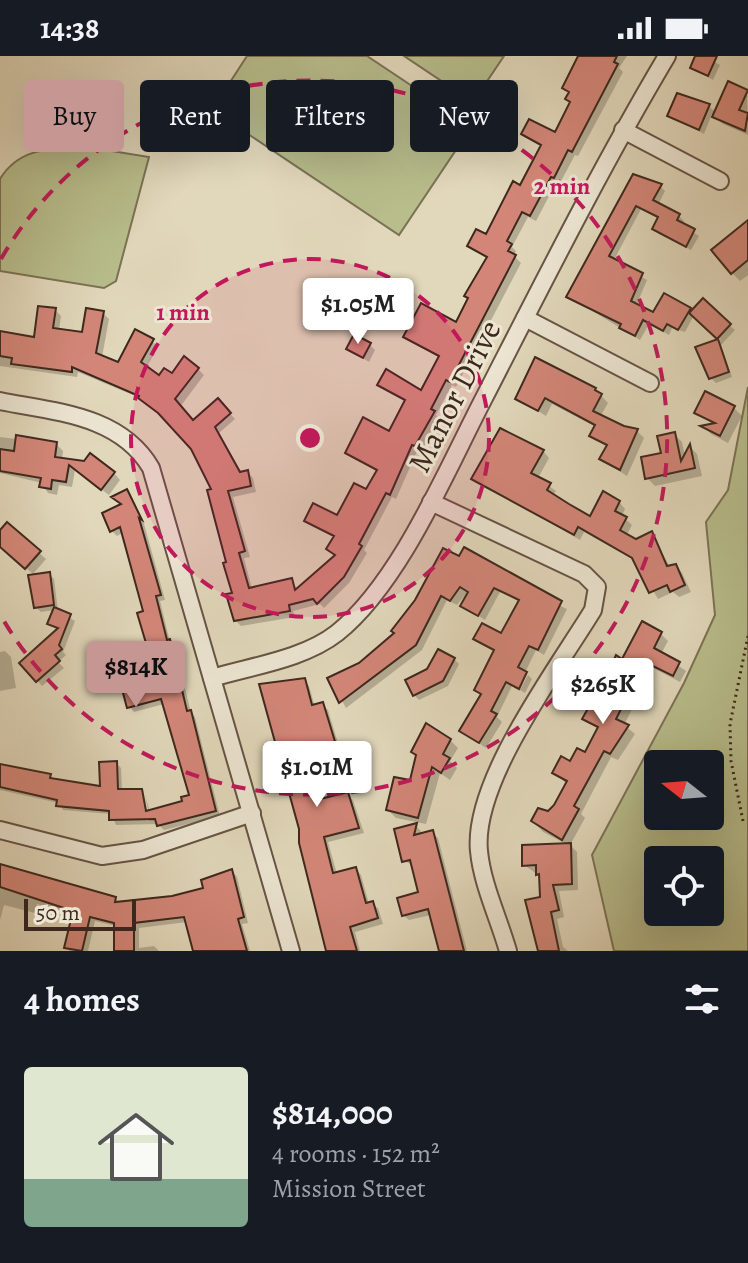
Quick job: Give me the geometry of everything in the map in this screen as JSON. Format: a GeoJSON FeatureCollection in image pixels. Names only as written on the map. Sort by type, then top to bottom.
{"type":"FeatureCollection","features":[{"type":"Feature","properties":{"kind":"street","name":"Manor Drive"},"geometry":{"type":"LineString","coordinates":[[212,678],[299,652],[336,634],[375,596],[431,502],[623,130],[667,56]]}},
{"type":"Feature","properties":{"kind":"street"},"geometry":{"type":"LineString","coordinates":[[623,130],[720,181]]}},
{"type":"Feature","properties":{"kind":"street"},"geometry":{"type":"LineString","coordinates":[[525,318],[650,383]]}},
{"type":"Feature","properties":{"kind":"street"},"geometry":{"type":"LineString","coordinates":[[0,401],[98,421],[139,447],[151,468],[291,951]]}},
{"type":"Feature","properties":{"kind":"street"},"geometry":{"type":"LineString","coordinates":[[431,502],[584,574],[597,587],[593,610],[506,753],[485,799],[479,852],[508,951]]}},
{"type":"Feature","properties":{"kind":"street"},"geometry":{"type":"LineString","coordinates":[[0,830],[102,856],[143,850],[252,813]]}},
{"type":"Feature","properties":{"kind":"path"},"geometry":{"type":"LineString","coordinates":[[743,821],[731,761],[730,724],[748,636]]}},
{"type":"Feature","properties":{"kind":"green space"},"geometry":{"type":"Polygon","coordinates":[[[247,56],[367,56],[410,85],[410,152],[455,152],[399,235],[275,152],[394,152],[394,80],[266,80],[266,146],[250,135],[250,80],[231,80],[247,56]]]}},
{"type":"Feature","properties":{"kind":"green space"},"geometry":{"type":"Polygon","coordinates":[[[404,56],[504,56],[488,80],[440,80],[404,56]]]}},
{"type":"Feature","properties":{"kind":"green space"},"geometry":{"type":"Polygon","coordinates":[[[35,152],[118,152],[149,157],[116,281],[104,288],[0,271],[0,179],[17,160],[35,152]]]}},
{"type":"Feature","properties":{"kind":"green space"},"geometry":{"type":"Polygon","coordinates":[[[748,387],[748,951],[614,951],[592,855],[644,758],[644,830],[724,830],[724,750],[648,750],[715,615],[706,522],[728,490],[748,387]]]}},
{"type":"Feature","properties":{"kind":"building"},"geometry":{"type":"Polygon","coordinates":[[[578,56],[617,56],[614,62],[618,64],[572,152],[568,150],[530,216],[522,212],[507,241],[512,244],[508,251],[516,255],[450,382],[446,380],[431,409],[435,411],[415,446],[412,445],[390,495],[386,493],[344,577],[317,604],[313,599],[289,605],[290,611],[234,621],[226,594],[232,593],[223,563],[226,562],[207,490],[211,489],[191,449],[139,396],[72,367],[72,372],[11,364],[12,358],[0,356],[0,331],[34,337],[38,306],[56,308],[53,328],[82,332],[86,308],[104,311],[96,353],[118,362],[135,329],[154,339],[141,362],[159,375],[164,368],[172,373],[184,356],[199,368],[175,399],[193,420],[218,398],[231,413],[215,427],[240,472],[248,470],[251,486],[228,491],[245,551],[239,553],[249,588],[292,578],[295,590],[335,555],[326,549],[334,536],[304,521],[313,503],[337,515],[354,483],[366,489],[377,470],[345,453],[363,417],[389,431],[405,400],[377,385],[386,369],[421,390],[439,356],[403,337],[421,303],[456,322],[468,298],[464,296],[487,257],[467,246],[476,229],[486,234],[513,181],[520,185],[541,145],[521,134],[529,119],[555,132],[570,102],[565,99],[569,92],[562,88],[578,56]]]}},
{"type":"Feature","properties":{"kind":"building"},"geometry":{"type":"Polygon","coordinates":[[[695,56],[717,56],[708,76],[690,68],[695,56]]]}},
{"type":"Feature","properties":{"kind":"building"},"geometry":{"type":"Polygon","coordinates":[[[728,81],[748,90],[739,110],[748,113],[745,131],[712,117],[728,81]]]}},
{"type":"Feature","properties":{"kind":"building"},"geometry":{"type":"Polygon","coordinates":[[[677,93],[710,104],[699,130],[667,116],[677,93]]]}},
{"type":"Feature","properties":{"kind":"building"},"geometry":{"type":"Polygon","coordinates":[[[633,174],[662,184],[653,200],[680,214],[677,220],[695,229],[686,247],[652,229],[658,217],[636,206],[609,256],[643,273],[631,301],[653,312],[664,293],[691,308],[678,330],[667,324],[663,331],[643,320],[635,336],[619,328],[621,324],[566,297],[633,174]]]}},
{"type":"Feature","properties":{"kind":"building"},"geometry":{"type":"Polygon","coordinates":[[[748,220],[748,260],[731,274],[711,250],[748,220]]]}},
{"type":"Feature","properties":{"kind":"building"},"geometry":{"type":"Polygon","coordinates":[[[703,298],[731,324],[717,339],[689,313],[703,298]]]}},
{"type":"Feature","properties":{"kind":"building"},"geometry":{"type":"Polygon","coordinates":[[[354,334],[371,343],[363,358],[346,349],[354,334]]]}},
{"type":"Feature","properties":{"kind":"building"},"geometry":{"type":"Polygon","coordinates":[[[718,339],[729,372],[709,379],[695,347],[718,339]]]}},
{"type":"Feature","properties":{"kind":"building"},"geometry":{"type":"Polygon","coordinates":[[[535,357],[596,388],[602,394],[593,411],[624,426],[638,429],[620,470],[599,459],[607,445],[589,436],[595,425],[545,398],[538,411],[515,399],[535,357]]]}},
{"type":"Feature","properties":{"kind":"building"},"geometry":{"type":"Polygon","coordinates":[[[705,391],[735,406],[720,436],[700,426],[715,423],[694,413],[705,391]]]}},
{"type":"Feature","properties":{"kind":"building"},"geometry":{"type":"Polygon","coordinates":[[[500,428],[544,450],[531,473],[551,483],[547,490],[569,504],[590,516],[603,491],[620,501],[615,511],[627,517],[620,530],[636,539],[652,531],[667,566],[676,564],[685,585],[670,592],[667,585],[649,593],[632,558],[578,527],[574,535],[471,479],[500,428]]]}},
{"type":"Feature","properties":{"kind":"building"},"geometry":{"type":"Polygon","coordinates":[[[675,432],[681,461],[690,444],[695,468],[645,479],[641,457],[661,453],[657,436],[675,432]]]}},
{"type":"Feature","properties":{"kind":"building"},"geometry":{"type":"Polygon","coordinates":[[[16,435],[57,442],[55,457],[84,461],[90,453],[115,472],[101,490],[69,465],[66,482],[52,480],[51,489],[39,487],[41,478],[0,471],[0,449],[14,451],[16,435]]]}},
{"type":"Feature","properties":{"kind":"building"},"geometry":{"type":"Polygon","coordinates":[[[127,489],[142,520],[139,518],[161,595],[156,596],[167,640],[170,639],[187,711],[191,710],[216,811],[157,826],[155,819],[109,820],[109,811],[56,806],[57,800],[0,787],[0,764],[51,774],[50,778],[100,786],[99,762],[117,761],[118,789],[142,789],[146,811],[182,801],[181,797],[189,795],[161,699],[127,708],[122,689],[157,680],[137,613],[143,611],[120,527],[110,532],[102,513],[121,504],[111,497],[127,489]]]}},
{"type":"Feature","properties":{"kind":"building"},"geometry":{"type":"Polygon","coordinates":[[[7,522],[41,551],[25,569],[0,547],[0,530],[7,522]]]}},
{"type":"Feature","properties":{"kind":"building"},"geometry":{"type":"Polygon","coordinates":[[[464,547],[562,601],[538,650],[529,646],[518,667],[527,672],[519,689],[506,682],[491,711],[497,714],[479,743],[459,731],[481,694],[474,690],[494,650],[473,639],[482,623],[501,633],[519,600],[494,588],[478,616],[460,606],[468,592],[460,587],[450,601],[441,596],[416,645],[339,703],[327,678],[359,663],[394,633],[391,631],[415,600],[443,548],[459,556],[464,547]]]}},
{"type":"Feature","properties":{"kind":"building"},"geometry":{"type":"Polygon","coordinates":[[[50,572],[54,605],[34,608],[28,575],[50,572]]]}},
{"type":"Feature","properties":{"kind":"building"},"geometry":{"type":"Polygon","coordinates":[[[54,607],[71,614],[59,645],[62,649],[55,655],[60,661],[36,682],[19,663],[58,628],[47,624],[54,607]]]}},
{"type":"Feature","properties":{"kind":"building"},"geometry":{"type":"Polygon","coordinates":[[[642,621],[662,632],[654,648],[680,662],[673,676],[645,662],[616,719],[629,725],[610,754],[604,751],[574,806],[579,809],[562,840],[531,821],[538,808],[548,811],[554,805],[567,781],[552,773],[561,756],[570,761],[577,748],[585,752],[598,727],[582,719],[591,703],[594,705],[616,655],[622,659],[642,621]]]}},
{"type":"Feature","properties":{"kind":"building"},"geometry":{"type":"Polygon","coordinates":[[[438,649],[455,658],[443,681],[413,696],[405,680],[427,669],[438,649]]]}},
{"type":"Feature","properties":{"kind":"building"},"geometry":{"type":"Polygon","coordinates":[[[305,678],[312,705],[323,702],[340,758],[307,767],[316,800],[348,792],[359,828],[324,837],[333,873],[356,867],[366,903],[373,901],[378,918],[350,927],[357,951],[326,951],[299,843],[299,829],[259,684],[305,678]]]}},
{"type":"Feature","properties":{"kind":"building"},"geometry":{"type":"Polygon","coordinates":[[[426,723],[451,739],[443,754],[450,758],[441,773],[432,767],[418,818],[386,810],[394,777],[410,780],[416,755],[411,752],[426,723]]]}},
{"type":"Feature","properties":{"kind":"building"},"geometry":{"type":"Polygon","coordinates":[[[417,823],[414,835],[433,830],[464,951],[439,951],[428,909],[402,916],[397,898],[418,892],[410,860],[402,862],[394,829],[417,823]]]}},
{"type":"Feature","properties":{"kind":"building"},"geometry":{"type":"Polygon","coordinates":[[[571,843],[572,884],[553,885],[559,910],[551,912],[559,951],[538,951],[525,900],[540,897],[539,874],[536,875],[536,865],[522,866],[522,845],[571,843]]]}},
{"type":"Feature","properties":{"kind":"building"},"geometry":{"type":"Polygon","coordinates":[[[0,864],[116,897],[115,902],[172,896],[203,888],[201,880],[232,869],[244,917],[238,919],[247,951],[193,951],[184,917],[134,923],[134,951],[114,951],[114,923],[90,917],[82,951],[64,948],[73,911],[0,887],[0,864]]]}}]}
